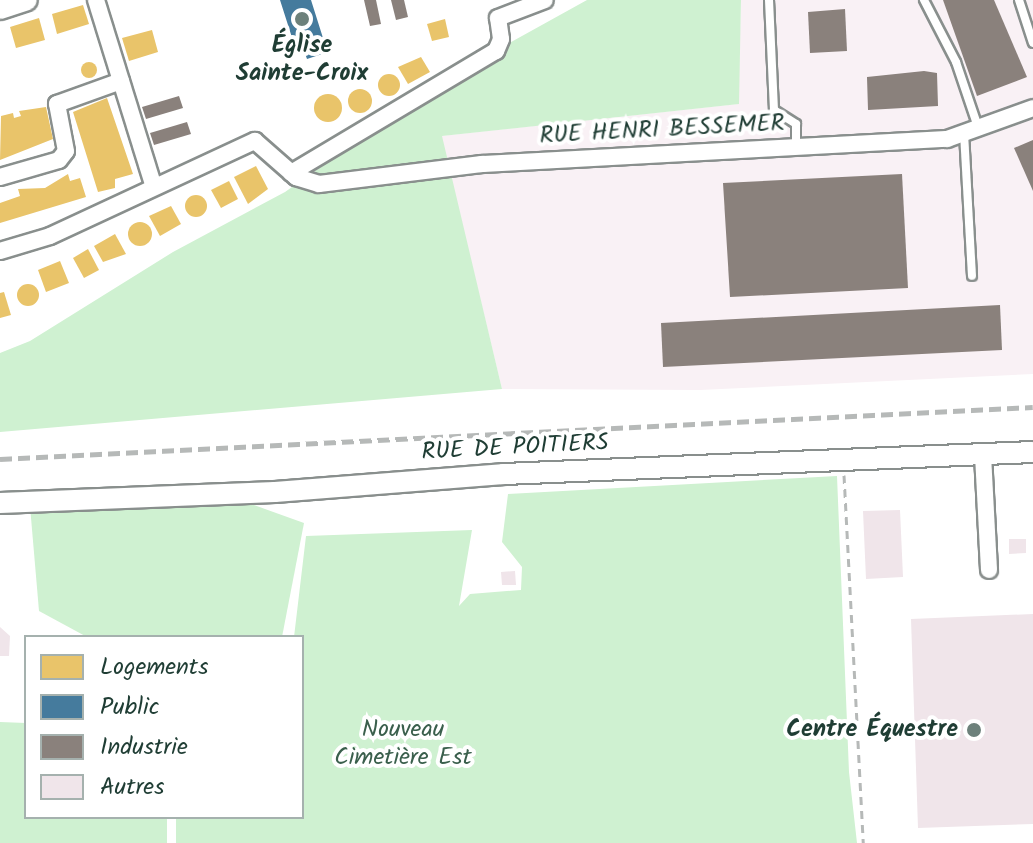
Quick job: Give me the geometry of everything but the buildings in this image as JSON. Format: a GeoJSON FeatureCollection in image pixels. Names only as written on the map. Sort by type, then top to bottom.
{"type":"FeatureCollection","features":[{"type":"Feature","properties":{"kind":"street"},"geometry":{"type":"LineString","coordinates":[[0,9],[27,0]]}},
{"type":"Feature","properties":{"kind":"street"},"geometry":{"type":"LineString","coordinates":[[96,0],[153,184]]}},
{"type":"Feature","properties":{"kind":"street"},"geometry":{"type":"LineString","coordinates":[[0,251],[39,241],[153,184],[255,141],[291,173],[496,51],[501,39],[496,0]]}},
{"type":"Feature","properties":{"kind":"street"},"geometry":{"type":"LineString","coordinates":[[498,18],[545,0]]}},
{"type":"Feature","properties":{"kind":"street"},"geometry":{"type":"LineString","coordinates":[[0,177],[59,160],[66,151],[57,104],[121,81]]}},
{"type":"Feature","properties":{"kind":"street","name":"RUE HENRI BESSEMER"},"geometry":{"type":"LineString","coordinates":[[291,173],[319,184],[482,164],[947,139],[1033,108]]}},
{"type":"Feature","properties":{"kind":"street","name":"RUE DE POITIERS"},"geometry":{"type":"LineString","coordinates":[[0,503],[1033,452]]}},
{"type":"Feature","properties":{"kind":"street"},"geometry":{"type":"LineString","coordinates":[[983,455],[989,570]]}},
{"type":"Feature","properties":{"kind":"lane"},"geometry":{"type":"LineString","coordinates":[[769,0],[774,110],[796,124],[796,147]]}},
{"type":"Feature","properties":{"kind":"lane"},"geometry":{"type":"LineString","coordinates":[[924,0],[956,62],[971,130],[972,276]]}},
{"type":"Feature","properties":{"kind":"lane"},"geometry":{"type":"LineString","coordinates":[[1019,0],[1033,43]]}},
{"type":"Feature","properties":{"kind":"path"},"geometry":{"type":"LineString","coordinates":[[843,459],[863,843]]}},
{"type":"Feature","properties":{"kind":"shaded area"},"geometry":{"type":"Polygon","coordinates":[[[741,0],[1033,0],[1033,374],[700,390],[502,389],[441,136],[738,104],[741,0]]]}},
{"type":"Feature","properties":{"kind":"green space"},"geometry":{"type":"Polygon","coordinates":[[[587,0],[741,0],[739,104],[442,136],[502,389],[0,432],[0,353],[30,341],[173,252],[285,192],[450,76],[587,0]]]}},
{"type":"Feature","properties":{"kind":"green space","name":"Nouveau Cimetière Est"},"geometry":{"type":"Polygon","coordinates":[[[837,476],[849,772],[857,843],[176,843],[176,819],[304,819],[304,635],[294,635],[306,536],[472,530],[459,606],[470,594],[521,590],[522,567],[502,542],[508,494],[837,476]]]}},
{"type":"Feature","properties":{"kind":"green space"},"geometry":{"type":"Polygon","coordinates":[[[226,495],[304,523],[282,635],[83,635],[39,611],[30,506],[226,495]]]}},
{"type":"Feature","properties":{"kind":"green space"},"geometry":{"type":"Polygon","coordinates":[[[0,722],[24,723],[24,819],[167,819],[167,843],[0,843],[0,722]]]}},
{"type":"Feature","properties":{"kind":"railway"},"geometry":{"type":"LineString","coordinates":[[0,459],[1033,407]]}},
{"type":"Feature","properties":{"kind":"place","name":"Église Sainte-Croix"},"geometry":{"type":"Point","coordinates":[302,19]}},
{"type":"Feature","properties":{"kind":"place","name":"Centre Équestre"},"geometry":{"type":"Point","coordinates":[974,730]}}]}
